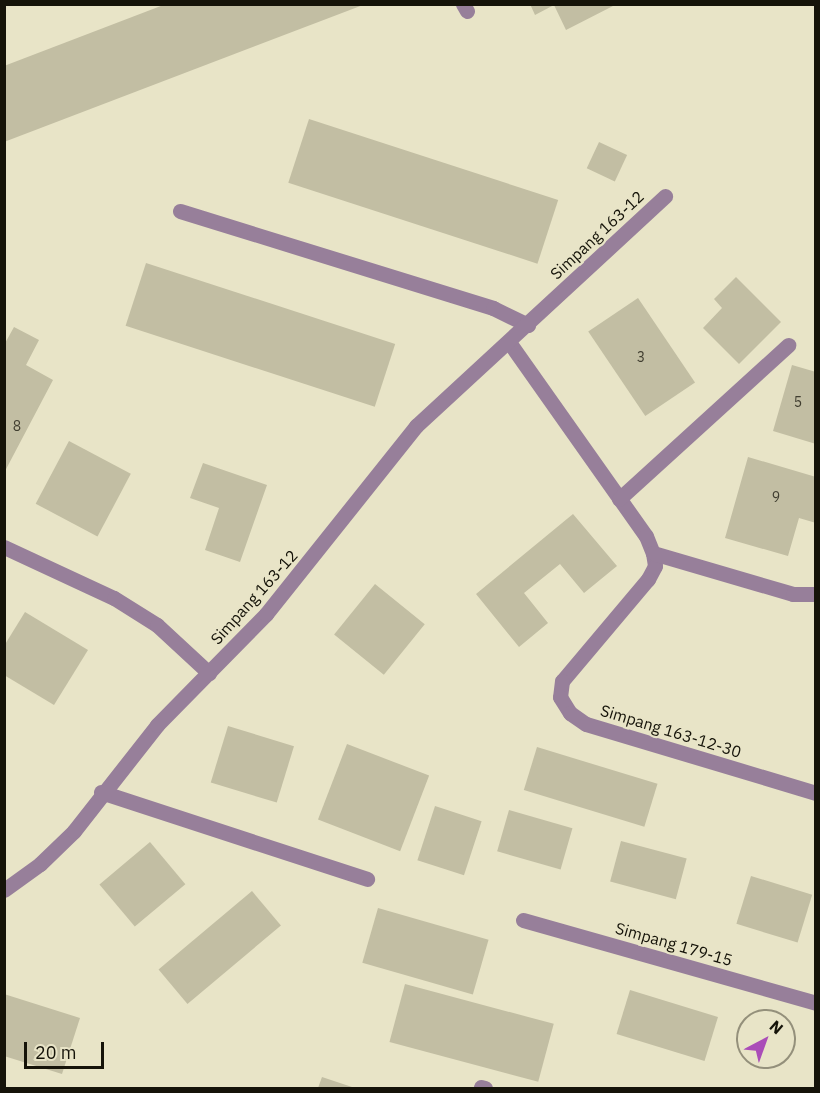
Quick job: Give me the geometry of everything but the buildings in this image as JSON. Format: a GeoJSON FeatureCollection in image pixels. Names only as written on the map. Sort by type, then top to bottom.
{"type":"FeatureCollection","features":[{"type":"Feature","properties":{"kind":"street","name":"Simpang 163-12"},"geometry":{"type":"LineString","coordinates":[[4,890],[40,864],[74,831],[101,792],[157,725],[266,614],[417,426],[665,196]]}},
{"type":"Feature","properties":{"kind":"street"},"geometry":{"type":"LineString","coordinates":[[180,211],[493,308],[528,325]]}},
{"type":"Feature","properties":{"kind":"street"},"geometry":{"type":"LineString","coordinates":[[509,342],[620,499],[653,553],[793,594],[816,594]]}},
{"type":"Feature","properties":{"kind":"street"},"geometry":{"type":"LineString","coordinates":[[620,499],[788,345]]}},
{"type":"Feature","properties":{"kind":"street"},"geometry":{"type":"LineString","coordinates":[[4,547],[114,598],[157,626],[209,674]]}},
{"type":"Feature","properties":{"kind":"street","name":"Simpang 163-12-30"},"geometry":{"type":"LineString","coordinates":[[653,553],[655,566],[648,579],[562,681],[560,697],[570,713],[586,724],[816,794]]}},
{"type":"Feature","properties":{"kind":"street"},"geometry":{"type":"LineString","coordinates":[[101,792],[367,879]]}},
{"type":"Feature","properties":{"kind":"street","name":"Simpang 179-15"},"geometry":{"type":"LineString","coordinates":[[523,920],[816,1003]]}}]}
